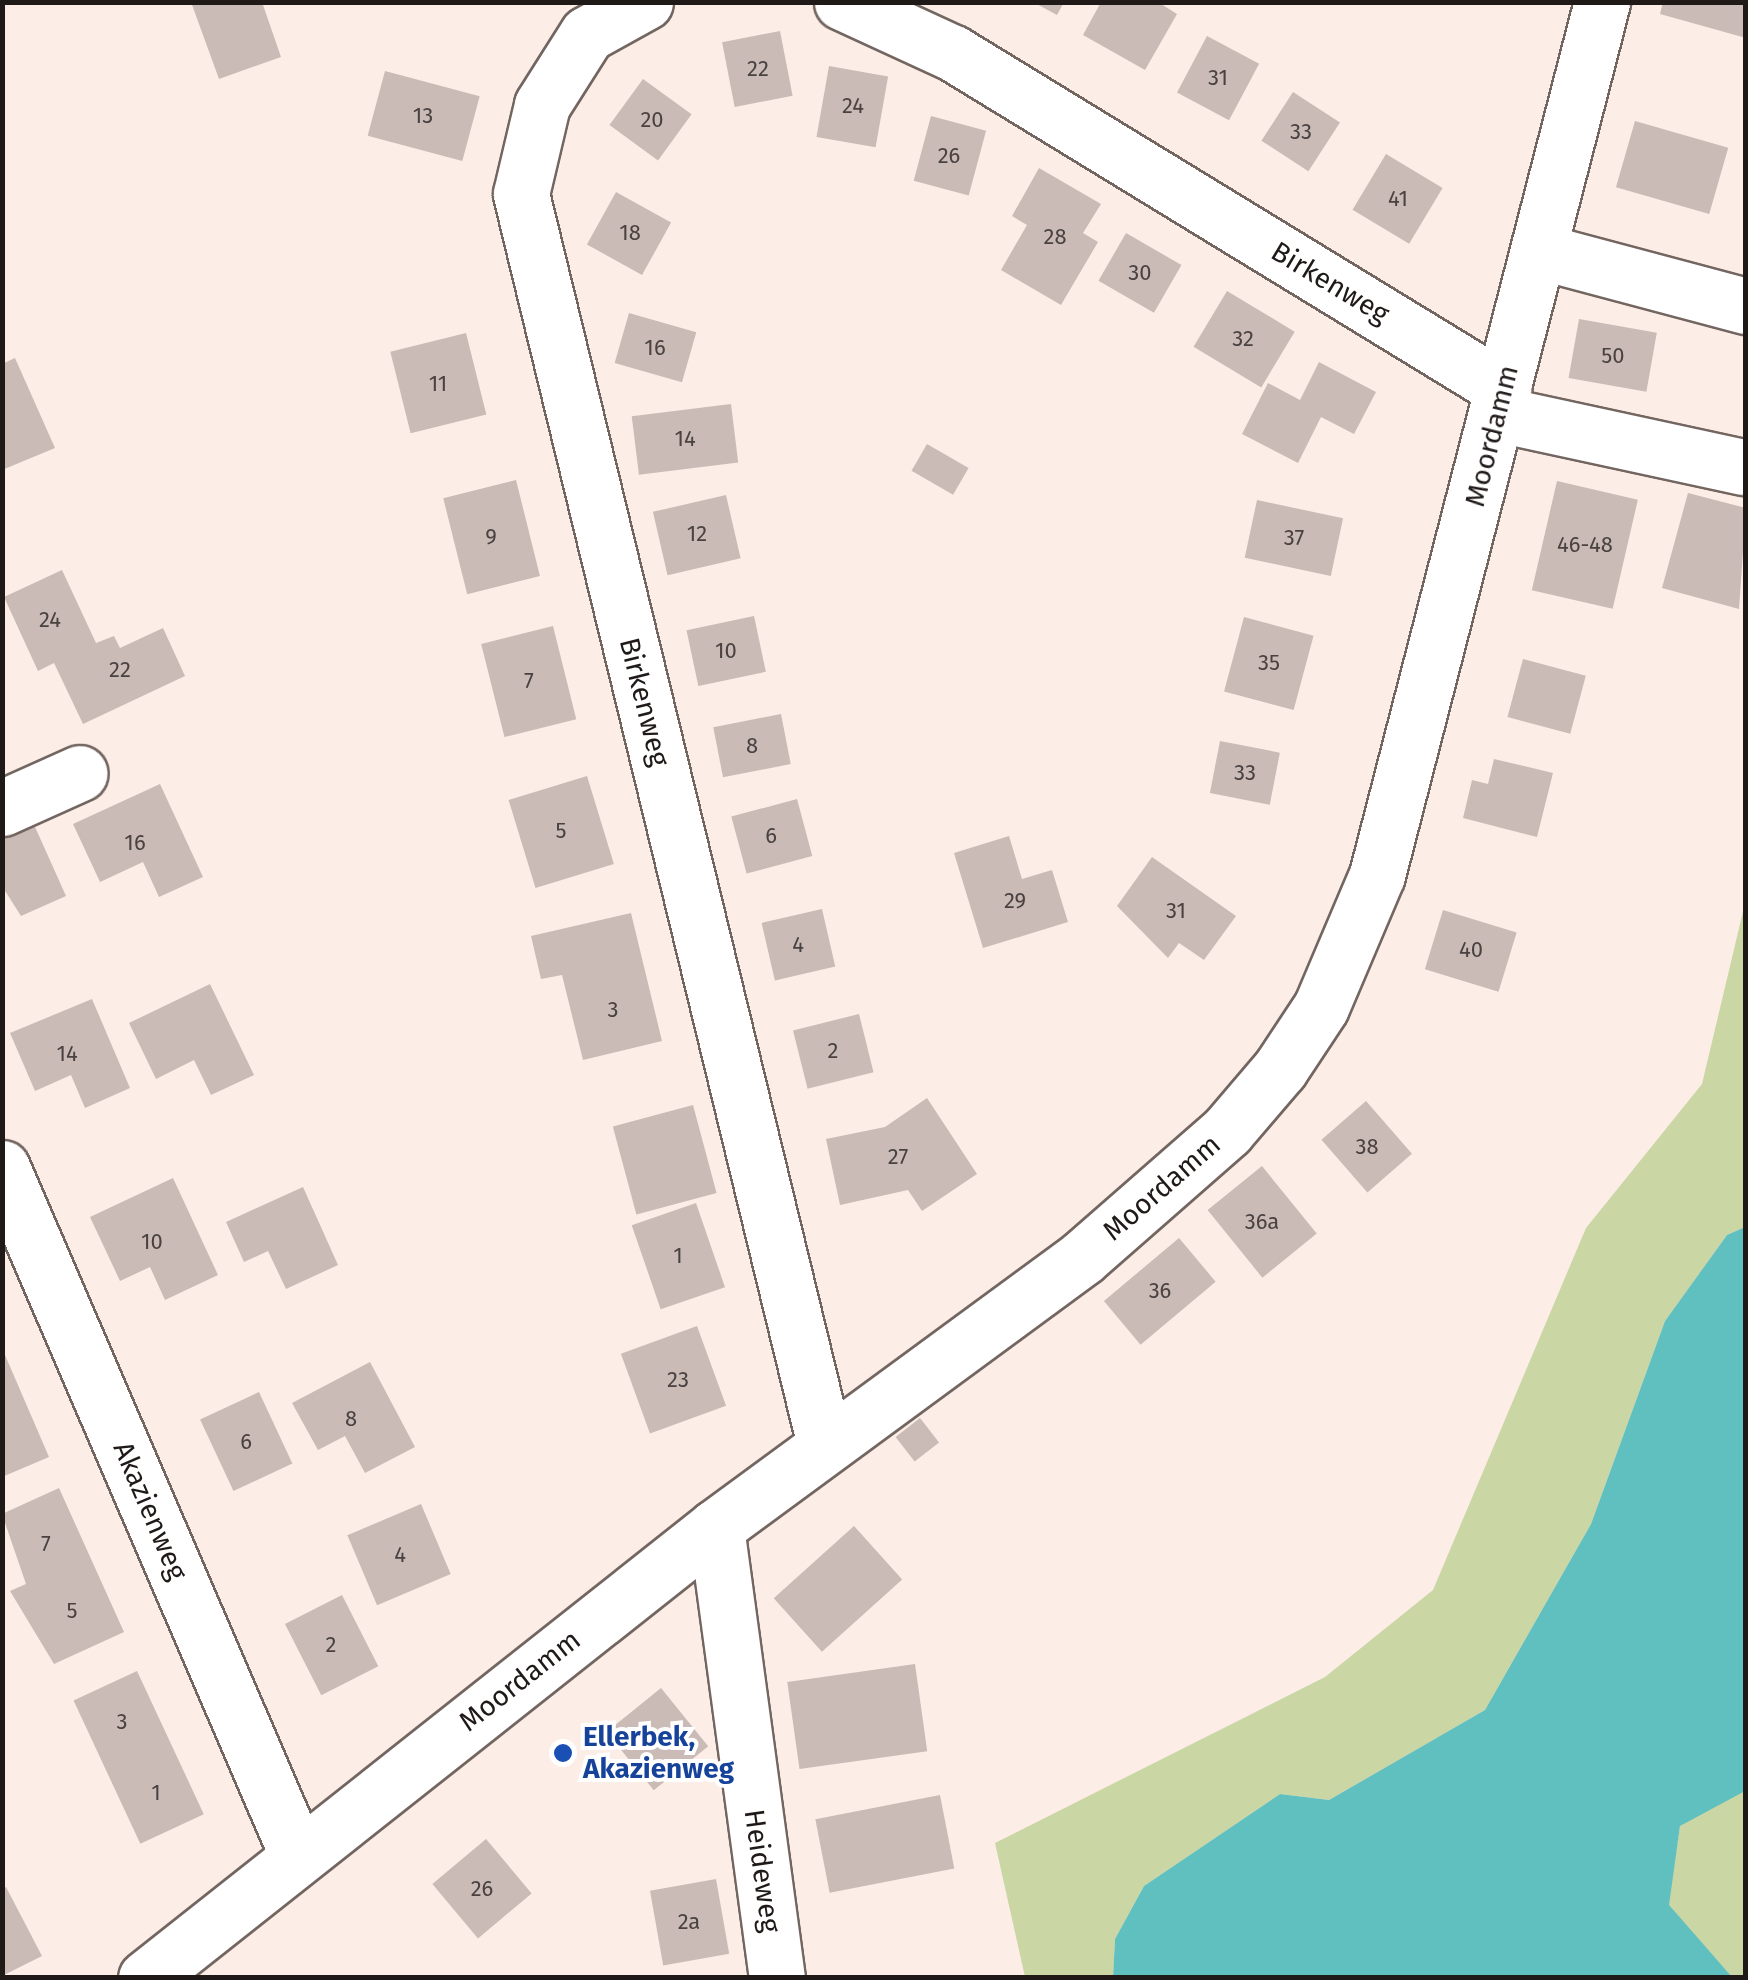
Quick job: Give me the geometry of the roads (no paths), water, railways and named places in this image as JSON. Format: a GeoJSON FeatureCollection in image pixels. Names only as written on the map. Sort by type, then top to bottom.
{"type":"FeatureCollection","features":[{"type":"Feature","properties":{"kind":"street","name":"Birkenweg"},"geometry":{"type":"LineString","coordinates":[[645,2],[587,34],[542,105],[520,194],[825,1445]]}},
{"type":"Feature","properties":{"kind":"street","name":"Birkenweg"},"geometry":{"type":"LineString","coordinates":[[842,2],[953,54],[1500,402],[1744,466]]}},
{"type":"Feature","properties":{"kind":"street","name":"Moordamm"},"geometry":{"type":"LineString","coordinates":[[146,1978],[297,1854],[716,1527],[1151,1200],[1227,1131],[1321,1007],[1376,875],[1602,2]]}},
{"type":"Feature","properties":{"kind":"street"},"geometry":{"type":"LineString","coordinates":[[1539,251],[1746,306]]}},
{"type":"Feature","properties":{"kind":"street"},"geometry":{"type":"LineString","coordinates":[[2,808],[80,773]]}},
{"type":"Feature","properties":{"kind":"street","name":"Akazienweg"},"geometry":{"type":"LineString","coordinates":[[2,1168],[297,1854]]}},
{"type":"Feature","properties":{"kind":"street","name":"Heideweg"},"geometry":{"type":"LineString","coordinates":[[716,1527],[777,1978]]}},
{"type":"Feature","properties":{"kind":"water"},"geometry":{"type":"Polygon","coordinates":[[[1745,1227],[1745,1791],[1680,1826],[1669,1905],[1732,1977],[1113,1977],[1115,1939],[1144,1886],[1280,1794],[1329,1800],[1485,1710],[1591,1524],[1665,1321],[1727,1235],[1745,1227]]]}},
{"type":"Feature","properties":{"kind":"place","name":"Ellerbek, Akazienweg"},"geometry":{"type":"Point","coordinates":[563,1753]}}]}
